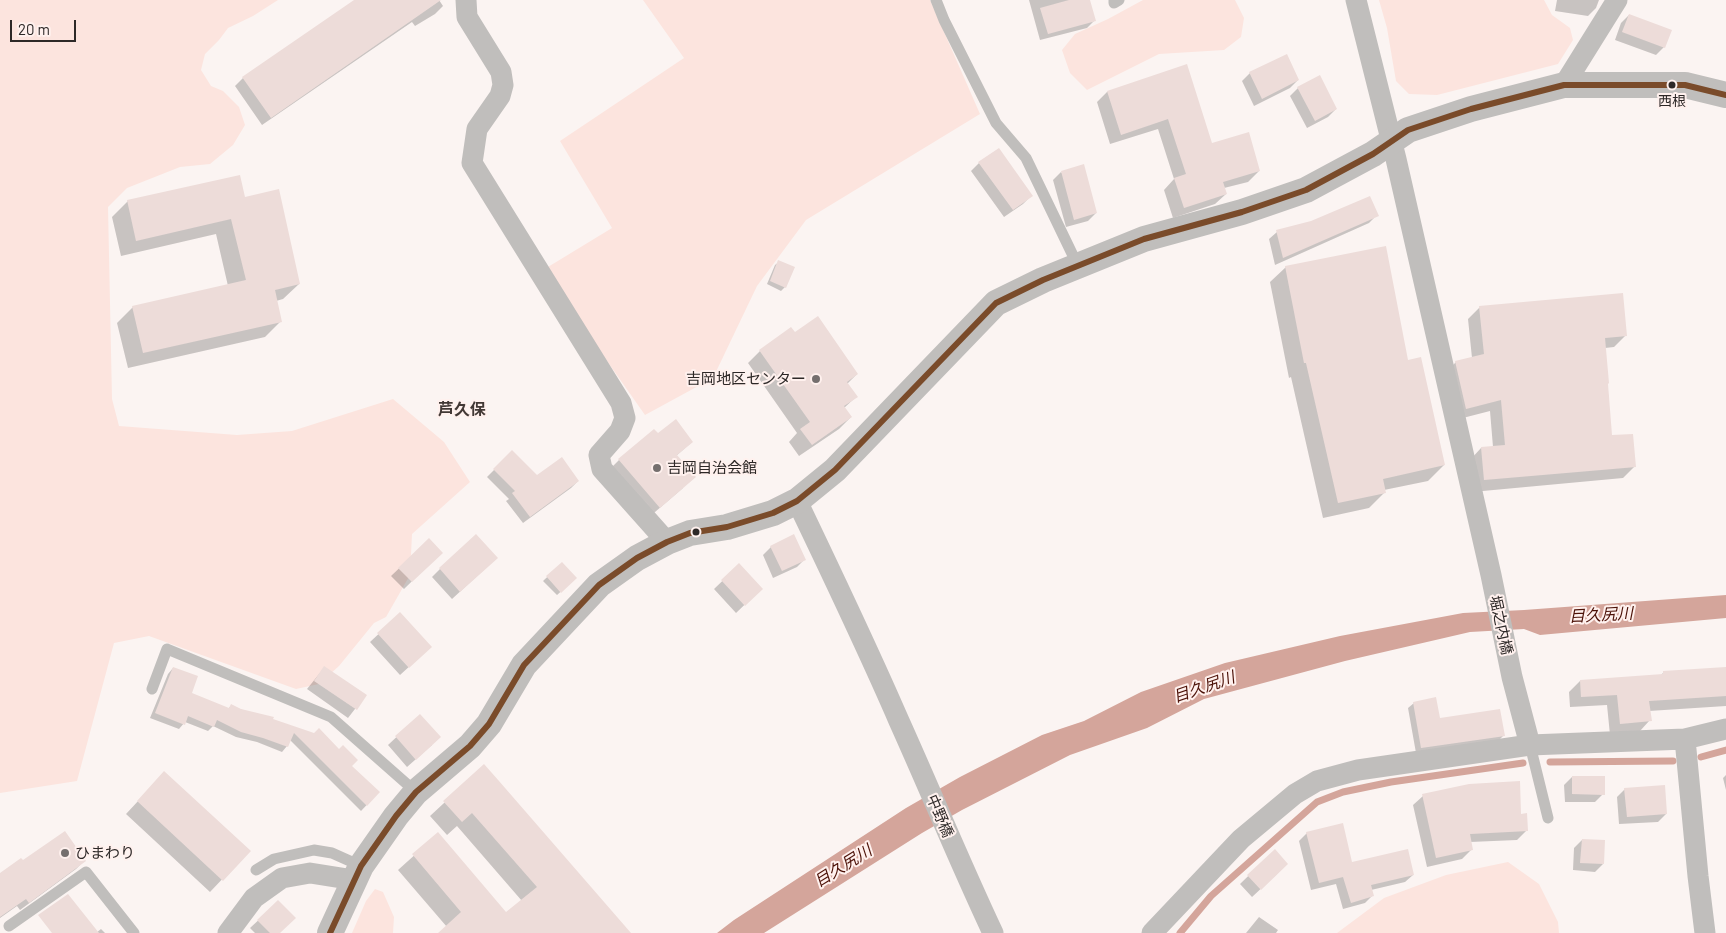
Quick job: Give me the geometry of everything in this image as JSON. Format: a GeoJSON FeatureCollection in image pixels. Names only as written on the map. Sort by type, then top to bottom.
{"type":"FeatureCollection","features":[{"type":"Feature","properties":{"kind":"street"},"geometry":{"type":"LineString","coordinates":[[466,0],[467,17],[501,72],[503,85],[500,96],[477,129],[472,163],[621,403],[625,418],[620,431],[599,454],[602,469],[667,542]]}},
{"type":"Feature","properties":{"kind":"street","name":"堀之内橋"},"geometry":{"type":"LineString","coordinates":[[1356,0],[1401,178],[1510,670],[1530,745]]}},
{"type":"Feature","properties":{"kind":"street"},"geometry":{"type":"LineString","coordinates":[[1564,85],[1617,0]]}},
{"type":"Feature","properties":{"kind":"street"},"geometry":{"type":"LineString","coordinates":[[330,933],[357,873],[396,816],[416,792],[470,746],[489,724],[524,665],[599,585],[637,558],[667,542],[690,533],[727,527],[764,516],[798,500],[836,470],[996,303],[1144,239],[1242,212],[1306,190],[1373,154],[1408,130],[1471,109],[1564,85],[1686,85],[1726,95]]}},
{"type":"Feature","properties":{"kind":"street","name":"中野橋"},"geometry":{"type":"LineString","coordinates":[[798,500],[993,933]]}},
{"type":"Feature","properties":{"kind":"street"},"geometry":{"type":"LineString","coordinates":[[1152,933],[1241,839],[1295,794],[1317,781],[1358,770],[1530,745],[1685,739],[1726,730]]}},
{"type":"Feature","properties":{"kind":"street"},"geometry":{"type":"LineString","coordinates":[[1685,739],[1705,933]]}},
{"type":"Feature","properties":{"kind":"street"},"geometry":{"type":"LineString","coordinates":[[228,933],[254,898],[282,878],[310,873],[357,873]]}},
{"type":"Feature","properties":{"kind":"lane"},"geometry":{"type":"LineString","coordinates":[[936,0],[944,20],[996,123],[1026,158],[1078,266]]}},
{"type":"Feature","properties":{"kind":"lane"},"geometry":{"type":"LineString","coordinates":[[1114,0],[1114,2],[1119,0]]}},
{"type":"Feature","properties":{"kind":"lane"},"geometry":{"type":"LineString","coordinates":[[152,689],[166,649],[331,718],[416,792]]}},
{"type":"Feature","properties":{"kind":"lane"},"geometry":{"type":"LineString","coordinates":[[1530,745],[1548,818]]}},
{"type":"Feature","properties":{"kind":"lane"},"geometry":{"type":"LineString","coordinates":[[256,870],[274,859],[314,850],[332,853],[357,873]]}},
{"type":"Feature","properties":{"kind":"lane"},"geometry":{"type":"LineString","coordinates":[[9,926],[86,872],[134,933]]}},
{"type":"Feature","properties":{"kind":"shaded area"},"geometry":{"type":"Polygon","coordinates":[[[0,0],[278,0],[253,16],[228,28],[205,54],[201,70],[211,86],[223,91],[239,107],[245,125],[233,145],[210,164],[180,167],[127,188],[108,207],[112,399],[119,426],[237,435],[292,431],[393,399],[444,442],[470,482],[412,534],[410,575],[386,617],[374,623],[339,666],[319,684],[296,689],[149,636],[114,643],[77,781],[0,793],[0,0]]]}},
{"type":"Feature","properties":{"kind":"shaded area"},"geometry":{"type":"Polygon","coordinates":[[[643,0],[930,0],[980,114],[806,220],[757,286],[713,378],[645,415],[543,270],[612,228],[560,141],[684,58],[643,0]]]}},
{"type":"Feature","properties":{"kind":"shaded area"},"geometry":{"type":"Polygon","coordinates":[[[1143,0],[1235,0],[1244,18],[1241,37],[1224,50],[1159,54],[1087,90],[1070,73],[1062,50],[1075,34],[1143,0]]]}},
{"type":"Feature","properties":{"kind":"shaded area"},"geometry":{"type":"Polygon","coordinates":[[[1379,0],[1544,0],[1552,15],[1570,28],[1573,40],[1558,64],[1437,95],[1409,94],[1396,81],[1387,28],[1379,0]]]}},
{"type":"Feature","properties":{"kind":"shaded area"},"geometry":{"type":"Polygon","coordinates":[[[1508,862],[1539,884],[1558,922],[1559,933],[1337,933],[1384,898],[1446,875],[1508,862]]]}},
{"type":"Feature","properties":{"kind":"shaded area"},"geometry":{"type":"Polygon","coordinates":[[[375,889],[383,892],[394,917],[393,933],[352,933],[366,901],[375,889]]]}},
{"type":"Feature","properties":{"kind":"water","name":"目久尻川"},"geometry":{"type":"Polygon","coordinates":[[[1726,595],[1726,618],[1540,635],[1524,629],[1470,632],[1345,661],[1204,699],[1147,728],[1070,755],[962,810],[922,833],[764,933],[717,933],[906,808],[960,777],[1042,735],[1084,721],[1141,692],[1225,663],[1340,636],[1463,613],[1726,595]]]}},
{"type":"Feature","properties":{"kind":"building"},"geometry":{"type":"Polygon","coordinates":[[[354,0],[441,0],[271,118],[242,77],[354,0]]]}},
{"type":"Feature","properties":{"kind":"building"},"geometry":{"type":"Polygon","coordinates":[[[1069,0],[1090,0],[1096,21],[1048,34],[1040,8],[1069,0]]]}},
{"type":"Feature","properties":{"kind":"building"},"geometry":{"type":"Polygon","coordinates":[[[1629,14],[1672,30],[1665,48],[1622,32],[1629,14]]]}},
{"type":"Feature","properties":{"kind":"building"},"geometry":{"type":"Polygon","coordinates":[[[1287,54],[1299,80],[1262,99],[1249,72],[1287,54]]]}},
{"type":"Feature","properties":{"kind":"building"},"geometry":{"type":"Polygon","coordinates":[[[1187,64],[1212,143],[1249,132],[1260,171],[1223,182],[1227,194],[1184,208],[1174,178],[1186,174],[1168,119],[1121,135],[1107,91],[1187,64]]]}},
{"type":"Feature","properties":{"kind":"building"},"geometry":{"type":"Polygon","coordinates":[[[1320,75],[1337,109],[1315,121],[1297,87],[1320,75]]]}},
{"type":"Feature","properties":{"kind":"building"},"geometry":{"type":"Polygon","coordinates":[[[999,148],[1033,196],[1013,210],[978,162],[999,148]]]}},
{"type":"Feature","properties":{"kind":"building"},"geometry":{"type":"Polygon","coordinates":[[[1084,164],[1097,213],[1074,220],[1061,171],[1084,164]]]}},
{"type":"Feature","properties":{"kind":"building"},"geometry":{"type":"Polygon","coordinates":[[[240,175],[245,197],[279,189],[300,284],[275,290],[282,322],[143,353],[132,306],[246,280],[231,219],[136,241],[127,200],[240,175]]]}},
{"type":"Feature","properties":{"kind":"building"},"geometry":{"type":"Polygon","coordinates":[[[1370,196],[1379,216],[1283,258],[1276,230],[1311,221],[1370,196]]]}},
{"type":"Feature","properties":{"kind":"building"},"geometry":{"type":"Polygon","coordinates":[[[1386,246],[1408,360],[1421,357],[1445,465],[1383,479],[1386,493],[1338,503],[1306,363],[1304,363],[1285,266],[1386,246]]]}},
{"type":"Feature","properties":{"kind":"building"},"geometry":{"type":"Polygon","coordinates":[[[778,260],[795,267],[786,288],[770,281],[778,260]]]}},
{"type":"Feature","properties":{"kind":"building"},"geometry":{"type":"Polygon","coordinates":[[[1623,293],[1627,336],[1605,338],[1608,384],[1612,435],[1633,434],[1636,467],[1484,480],[1481,447],[1505,445],[1501,400],[1466,409],[1455,361],[1484,354],[1479,306],[1623,293]]]}},
{"type":"Feature","properties":{"kind":"building","name":"吉岡地区センター"},"geometry":{"type":"Polygon","coordinates":[[[818,316],[858,374],[847,382],[858,397],[844,406],[852,417],[812,445],[800,429],[810,422],[759,350],[791,327],[795,332],[818,316]]]}},
{"type":"Feature","properties":{"kind":"building","name":"吉岡自治会館"},"geometry":{"type":"Polygon","coordinates":[[[676,419],[693,442],[677,455],[696,477],[660,508],[618,459],[654,429],[658,433],[676,419]]]}},
{"type":"Feature","properties":{"kind":"building"},"geometry":{"type":"Polygon","coordinates":[[[512,450],[537,475],[562,457],[579,481],[530,517],[512,493],[515,491],[493,469],[512,450]]]}},
{"type":"Feature","properties":{"kind":"building"},"geometry":{"type":"Polygon","coordinates":[[[476,534],[498,558],[460,592],[439,568],[476,534]]]}},
{"type":"Feature","properties":{"kind":"building"},"geometry":{"type":"Polygon","coordinates":[[[794,534],[806,560],[782,571],[770,546],[794,534]]]}},
{"type":"Feature","properties":{"kind":"building"},"geometry":{"type":"Polygon","coordinates":[[[429,538],[443,553],[412,582],[398,568],[429,538]]]}},
{"type":"Feature","properties":{"kind":"building"},"geometry":{"type":"Polygon","coordinates":[[[562,562],[577,578],[561,593],[546,576],[562,562]]]}},
{"type":"Feature","properties":{"kind":"building"},"geometry":{"type":"Polygon","coordinates":[[[739,563],[763,589],[745,606],[721,580],[739,563]]]}},
{"type":"Feature","properties":{"kind":"building"},"geometry":{"type":"Polygon","coordinates":[[[400,612],[432,647],[409,668],[377,633],[400,612]]]}},
{"type":"Feature","properties":{"kind":"building"},"geometry":{"type":"Polygon","coordinates":[[[324,666],[367,695],[357,710],[314,681],[324,666]]]}},
{"type":"Feature","properties":{"kind":"building"},"geometry":{"type":"Polygon","coordinates":[[[173,667],[198,676],[192,693],[229,708],[231,704],[241,709],[274,717],[273,719],[314,733],[319,728],[339,749],[343,745],[358,760],[352,766],[380,792],[367,806],[294,733],[288,747],[241,732],[217,720],[214,727],[188,716],[185,725],[155,713],[173,667]]]}},
{"type":"Feature","properties":{"kind":"building"},"geometry":{"type":"Polygon","coordinates":[[[1726,667],[1726,696],[1649,701],[1652,721],[1620,724],[1617,695],[1581,697],[1580,680],[1663,674],[1663,671],[1726,667]]]}},
{"type":"Feature","properties":{"kind":"building"},"geometry":{"type":"Polygon","coordinates":[[[1436,697],[1440,718],[1500,709],[1505,736],[1421,748],[1413,702],[1436,697]]]}},
{"type":"Feature","properties":{"kind":"building"},"geometry":{"type":"Polygon","coordinates":[[[420,714],[441,737],[416,760],[395,736],[420,714]]]}},
{"type":"Feature","properties":{"kind":"building"},"geometry":{"type":"Polygon","coordinates":[[[484,764],[631,933],[438,933],[461,912],[412,854],[438,832],[506,912],[537,887],[472,813],[462,822],[443,801],[484,764]]]}},
{"type":"Feature","properties":{"kind":"building"},"geometry":{"type":"Polygon","coordinates":[[[164,771],[251,851],[223,881],[137,801],[164,771]]]}},
{"type":"Feature","properties":{"kind":"building"},"geometry":{"type":"Polygon","coordinates":[[[1572,776],[1605,776],[1605,795],[1572,794],[1572,776]]]}},
{"type":"Feature","properties":{"kind":"building"},"geometry":{"type":"Polygon","coordinates":[[[1520,781],[1521,814],[1527,813],[1528,831],[1470,834],[1473,850],[1436,858],[1422,794],[1469,784],[1520,781]]]}},
{"type":"Feature","properties":{"kind":"building"},"geometry":{"type":"Polygon","coordinates":[[[1665,785],[1667,814],[1627,817],[1624,788],[1665,785]]]}},
{"type":"Feature","properties":{"kind":"building"},"geometry":{"type":"Polygon","coordinates":[[[1343,823],[1352,862],[1408,849],[1414,875],[1371,885],[1374,896],[1351,903],[1343,877],[1319,883],[1306,832],[1343,823]]]}},
{"type":"Feature","properties":{"kind":"building"},"geometry":{"type":"Polygon","coordinates":[[[65,831],[86,861],[29,903],[26,899],[0,917],[0,873],[21,858],[23,860],[65,831]]]}},
{"type":"Feature","properties":{"kind":"building"},"geometry":{"type":"Polygon","coordinates":[[[1582,839],[1605,840],[1604,864],[1580,863],[1582,839]]]}},
{"type":"Feature","properties":{"kind":"building"},"geometry":{"type":"Polygon","coordinates":[[[1275,849],[1288,864],[1261,890],[1247,875],[1275,849]]]}},
{"type":"Feature","properties":{"kind":"building"},"geometry":{"type":"Polygon","coordinates":[[[68,894],[99,933],[52,933],[38,915],[68,894]]]}},
{"type":"Feature","properties":{"kind":"building"},"geometry":{"type":"Polygon","coordinates":[[[278,900],[296,918],[280,933],[270,933],[257,920],[278,900]]]}},
{"type":"Feature","properties":{"kind":"waterway"},"geometry":{"type":"LineString","coordinates":[[1701,757],[1726,750]]}},
{"type":"Feature","properties":{"kind":"waterway"},"geometry":{"type":"LineString","coordinates":[[1550,762],[1673,761]]}},
{"type":"Feature","properties":{"kind":"waterway"},"geometry":{"type":"LineString","coordinates":[[1180,933],[1211,896],[1317,802],[1343,792],[1391,782],[1523,763]]}},
{"type":"Feature","properties":{"kind":"transit line"},"geometry":{"type":"LineString","coordinates":[[330,933],[361,866],[396,816],[416,792],[470,746],[489,724],[524,665],[599,585],[637,558],[667,542],[690,533],[727,527],[773,513],[797,501],[835,470],[996,303],[1043,280],[1144,239],[1242,212],[1306,190],[1373,154],[1408,130],[1471,109],[1564,85],[1685,85],[1726,95]]}},
{"type":"Feature","properties":{"kind":"place","name":"西根"},"geometry":{"type":"Point","coordinates":[1672,85]}},
{"type":"Feature","properties":{"kind":"place","name":"吉岡地区センター"},"geometry":{"type":"Point","coordinates":[816,379]}},
{"type":"Feature","properties":{"kind":"place","name":"吉岡自治会館"},"geometry":{"type":"Point","coordinates":[657,468]}},
{"type":"Feature","properties":{"kind":"place","name":"ひまわり"},"geometry":{"type":"Point","coordinates":[65,853]}},
{"type":"Feature","properties":{"kind":"district","name":"芦久保"},"geometry":{"type":"Point","coordinates":[462,410]}}]}
